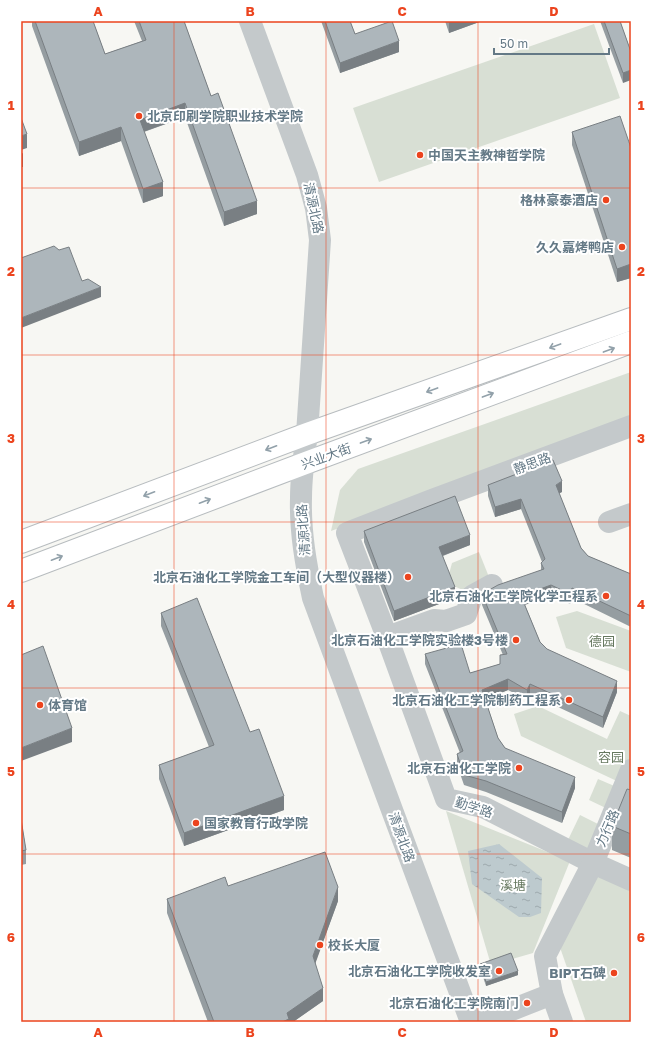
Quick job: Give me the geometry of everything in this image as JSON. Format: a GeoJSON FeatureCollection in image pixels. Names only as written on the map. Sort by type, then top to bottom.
{"type":"FeatureCollection","features":[{"type":"Feature","properties":{"kind":"main road","name":"兴业大街"},"geometry":{"type":"LineString","coordinates":[[21,542],[307,434],[631,319]]}},
{"type":"Feature","properties":{"kind":"main road","name":"兴业大街"},"geometry":{"type":"LineString","coordinates":[[21,572],[303,464],[631,342]]}},
{"type":"Feature","properties":{"kind":"street","name":"清源北路"},"geometry":{"type":"LineString","coordinates":[[250,21],[307,175],[316,208],[320,240],[307,434],[300,499],[306,566],[314,598],[471,1022]]}},
{"type":"Feature","properties":{"kind":"street","name":"静思路"},"geometry":{"type":"LineString","coordinates":[[387,637],[347,534],[432,500],[629,433]]}},
{"type":"Feature","properties":{"kind":"street"},"geometry":{"type":"LineString","coordinates":[[609,522],[631,514]]}},
{"type":"Feature","properties":{"kind":"street"},"geometry":{"type":"LineString","coordinates":[[387,637],[434,620],[446,622],[466,614],[472,596],[492,585]]}},
{"type":"Feature","properties":{"kind":"street","name":"勤学路"},"geometry":{"type":"LineString","coordinates":[[387,637],[446,799],[483,807],[593,863]]}},
{"type":"Feature","properties":{"kind":"street","name":"力行路"},"geometry":{"type":"LineString","coordinates":[[562,1022],[552,994],[545,956],[593,863],[631,770]]}},
{"type":"Feature","properties":{"kind":"street"},"geometry":{"type":"LineString","coordinates":[[593,863],[631,880]]}},
{"type":"Feature","properties":{"kind":"street"},"geometry":{"type":"LineString","coordinates":[[481,1022],[552,994]]}},
{"type":"Feature","properties":{"kind":"green space"},"geometry":{"type":"Polygon","coordinates":[[[594,24],[620,98],[379,182],[353,108],[594,24]]]}},
{"type":"Feature","properties":{"kind":"green space"},"geometry":{"type":"Polygon","coordinates":[[[631,372],[631,420],[331,531],[340,490],[358,469],[631,372]]]}},
{"type":"Feature","properties":{"kind":"green space"},"geometry":{"type":"Polygon","coordinates":[[[479,552],[491,582],[467,592],[454,586],[449,574],[452,563],[479,552]]]}},
{"type":"Feature","properties":{"kind":"green space","name":"德园"},"geometry":{"type":"Polygon","coordinates":[[[577,611],[631,631],[631,672],[566,648],[556,617],[577,611]]]}},
{"type":"Feature","properties":{"kind":"green space","name":"容园"},"geometry":{"type":"Polygon","coordinates":[[[538,706],[607,739],[620,711],[631,716],[631,760],[621,783],[521,736],[514,714],[538,706]]]}},
{"type":"Feature","properties":{"kind":"green space"},"geometry":{"type":"Polygon","coordinates":[[[598,779],[619,788],[610,810],[589,800],[598,779]]]}},
{"type":"Feature","properties":{"kind":"green space","name":"溪塘"},"geometry":{"type":"Polygon","coordinates":[[[446,811],[570,861],[533,953],[491,965],[446,811]]]}},
{"type":"Feature","properties":{"kind":"green space"},"geometry":{"type":"Polygon","coordinates":[[[580,815],[602,826],[589,852],[567,842],[580,815]]]}},
{"type":"Feature","properties":{"kind":"green space"},"geometry":{"type":"Polygon","coordinates":[[[597,873],[631,891],[631,1022],[586,1022],[556,936],[597,873]]]}},
{"type":"Feature","properties":{"kind":"water"},"geometry":{"type":"Polygon","coordinates":[[[499,844],[542,878],[541,913],[530,917],[519,917],[472,884],[468,851],[499,844]]]}},
{"type":"Feature","properties":{"kind":"building"},"geometry":{"type":"Polygon","coordinates":[[[35,21],[93,21],[105,54],[146,40],[139,21],[184,21],[211,96],[218,93],[257,201],[224,212],[185,103],[140,120],[163,182],[143,189],[121,127],[79,142],[35,21]]]}},
{"type":"Feature","properties":{"kind":"building"},"geometry":{"type":"Polygon","coordinates":[[[325,21],[350,21],[355,34],[392,21],[399,41],[340,63],[325,21]]]}},
{"type":"Feature","properties":{"kind":"building"},"geometry":{"type":"Polygon","coordinates":[[[604,21],[620,21],[631,52],[631,70],[623,73],[604,21]]]}},
{"type":"Feature","properties":{"kind":"building"},"geometry":{"type":"Polygon","coordinates":[[[620,116],[631,148],[631,264],[617,269],[572,132],[620,116]]]}},
{"type":"Feature","properties":{"kind":"building"},"geometry":{"type":"Polygon","coordinates":[[[21,118],[27,134],[21,136],[21,118]]]}},
{"type":"Feature","properties":{"kind":"building"},"geometry":{"type":"Polygon","coordinates":[[[54,246],[59,250],[69,247],[82,281],[88,279],[101,287],[21,318],[21,258],[54,246]]]}},
{"type":"Feature","properties":{"kind":"building","name":"北京石油化工学院实验楼3号楼"},"geometry":{"type":"Polygon","coordinates":[[[553,460],[562,481],[556,485],[581,548],[588,556],[631,574],[631,616],[572,588],[570,594],[551,585],[521,596],[540,642],[547,649],[617,681],[603,717],[530,684],[527,690],[508,679],[482,690],[498,738],[505,748],[575,777],[562,812],[486,781],[464,775],[457,754],[463,751],[425,654],[461,644],[470,673],[500,664],[500,655],[507,654],[482,594],[498,585],[544,569],[541,563],[545,559],[521,499],[495,507],[488,485],[553,460]]]}},
{"type":"Feature","properties":{"kind":"building","name":"北京石油化工学院金工车间（大型仪器楼）"},"geometry":{"type":"Polygon","coordinates":[[[455,496],[470,535],[439,547],[455,587],[394,611],[364,531],[455,496]]]}},
{"type":"Feature","properties":{"kind":"building"},"geometry":{"type":"Polygon","coordinates":[[[197,598],[250,732],[259,729],[284,796],[184,833],[159,765],[214,745],[161,613],[197,598]]]}},
{"type":"Feature","properties":{"kind":"building","name":"体育馆"},"geometry":{"type":"Polygon","coordinates":[[[43,646],[72,728],[21,748],[21,655],[43,646]]]}},
{"type":"Feature","properties":{"kind":"building"},"geometry":{"type":"Polygon","coordinates":[[[627,789],[631,790],[631,834],[612,826],[627,789]]]}},
{"type":"Feature","properties":{"kind":"building"},"geometry":{"type":"Polygon","coordinates":[[[21,819],[26,850],[21,851],[21,819]]]}},
{"type":"Feature","properties":{"kind":"building"},"geometry":{"type":"Polygon","coordinates":[[[325,852],[338,887],[313,956],[323,988],[287,1013],[289,1019],[282,1022],[214,1022],[167,899],[225,877],[228,886],[325,852]]]}},
{"type":"Feature","properties":{"kind":"building","name":"北京石油化工学院收发室"},"geometry":{"type":"Polygon","coordinates":[[[511,953],[518,971],[486,982],[480,964],[511,953]]]}},
{"type":"Feature","properties":{"kind":"place","name":"北京印刷学院职业技术学院"},"geometry":{"type":"Point","coordinates":[139,116]}},
{"type":"Feature","properties":{"kind":"place","name":"中国天主教神哲学院"},"geometry":{"type":"Point","coordinates":[420,155]}},
{"type":"Feature","properties":{"kind":"place","name":"格林豪泰酒店"},"geometry":{"type":"Point","coordinates":[606,200]}},
{"type":"Feature","properties":{"kind":"place","name":"久久嘉烤鸭店"},"geometry":{"type":"Point","coordinates":[622,247]}},
{"type":"Feature","properties":{"kind":"place","name":"北京石油化工学院金工车间（大型仪器楼）"},"geometry":{"type":"Point","coordinates":[408,577]}},
{"type":"Feature","properties":{"kind":"place","name":"北京石油化工学院化学工程系"},"geometry":{"type":"Point","coordinates":[606,596]}},
{"type":"Feature","properties":{"kind":"place","name":"北京石油化工学院实验楼3号楼"},"geometry":{"type":"Point","coordinates":[516,640]}},
{"type":"Feature","properties":{"kind":"place","name":"北京石油化工学院制药工程系"},"geometry":{"type":"Point","coordinates":[569,700]}},
{"type":"Feature","properties":{"kind":"place","name":"体育馆"},"geometry":{"type":"Point","coordinates":[40,705]}},
{"type":"Feature","properties":{"kind":"place","name":"北京石油化工学院"},"geometry":{"type":"Point","coordinates":[519,768]}},
{"type":"Feature","properties":{"kind":"place","name":"国家教育行政学院"},"geometry":{"type":"Point","coordinates":[196,823]}},
{"type":"Feature","properties":{"kind":"place","name":"校长大厦"},"geometry":{"type":"Point","coordinates":[320,945]}},
{"type":"Feature","properties":{"kind":"place","name":"北京石油化工学院收发室"},"geometry":{"type":"Point","coordinates":[499,971]}},
{"type":"Feature","properties":{"kind":"place","name":"BIPT石碑"},"geometry":{"type":"Point","coordinates":[614,973]}},
{"type":"Feature","properties":{"kind":"place","name":"北京石油化工学院南门"},"geometry":{"type":"Point","coordinates":[527,1003]}}]}
